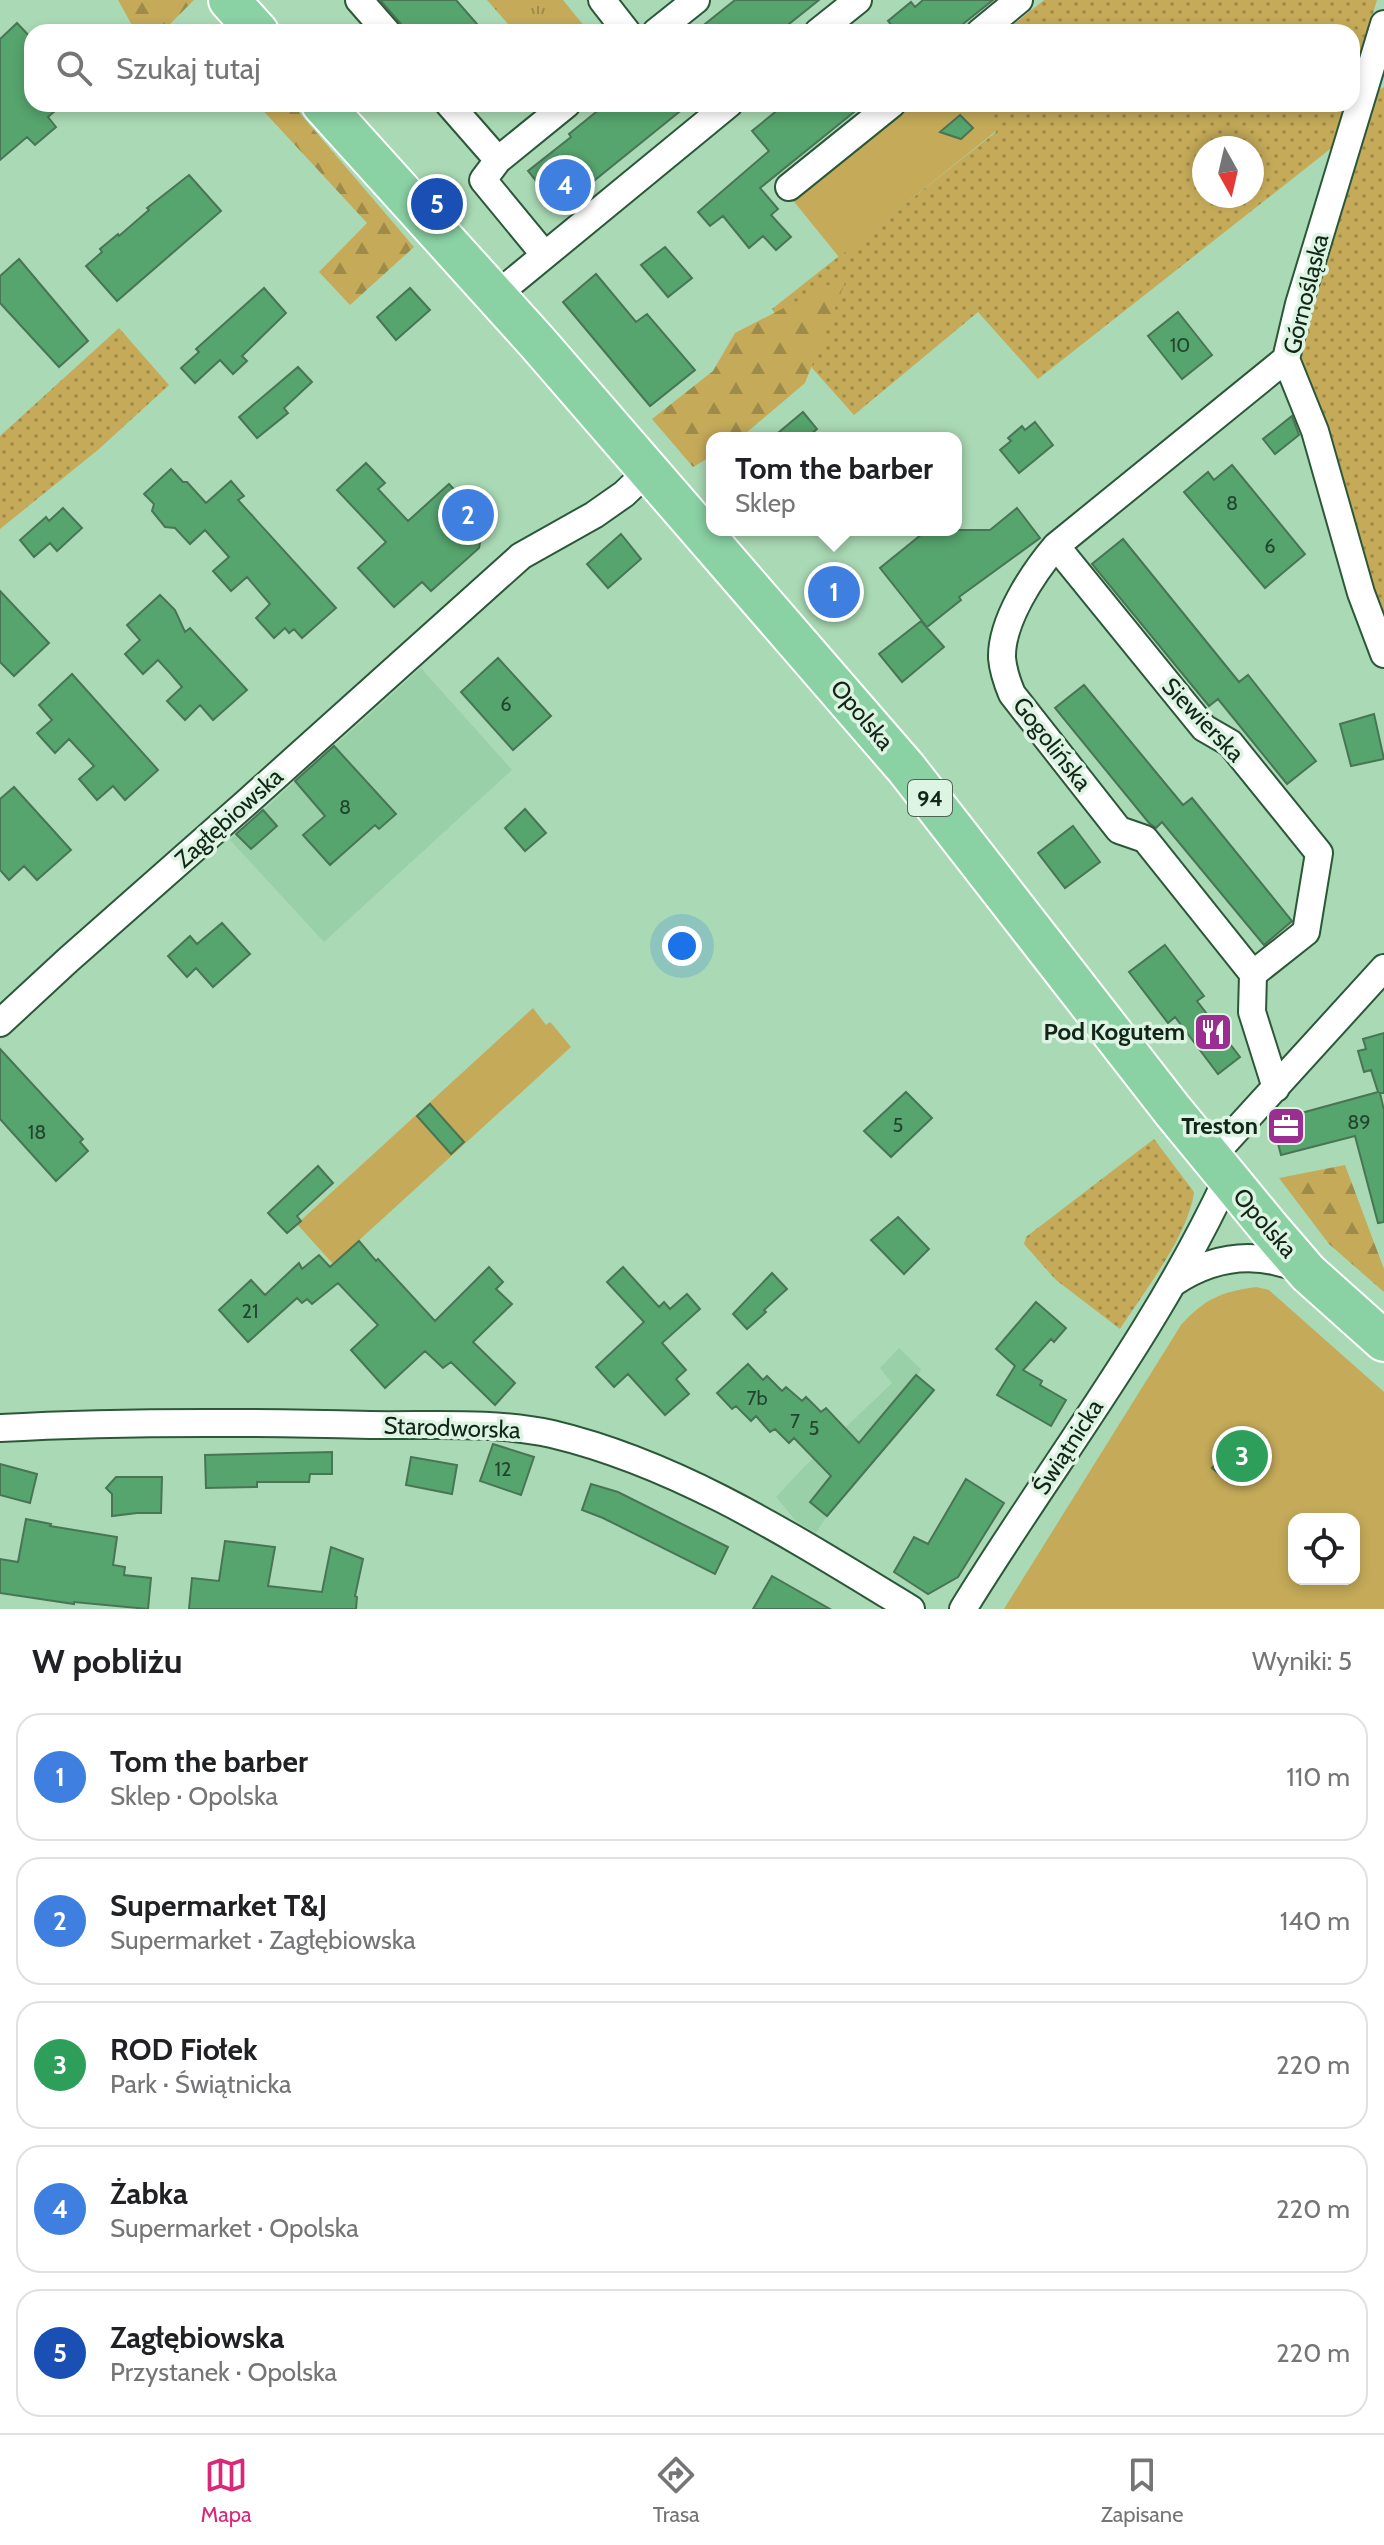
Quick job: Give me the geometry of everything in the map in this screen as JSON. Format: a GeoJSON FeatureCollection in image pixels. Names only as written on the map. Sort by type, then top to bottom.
{"type":"FeatureCollection","features":[{"type":"Feature","properties":{"kind":"main road"},"geometry":{"type":"LineString","coordinates":[[229,0],[251,24]]}},
{"type":"Feature","properties":{"kind":"main road","name":"Opolska"},"geometry":{"type":"LineString","coordinates":[[329,112],[537,342],[706,536]]}},
{"type":"Feature","properties":{"kind":"main road","name":"Opolska"},"geometry":{"type":"LineString","coordinates":[[706,536],[906,768],[1219,1169],[1308,1273],[1384,1341]]}},
{"type":"Feature","properties":{"kind":"street"},"geometry":{"type":"LineString","coordinates":[[359,0],[380,24]]}},
{"type":"Feature","properties":{"kind":"street"},"geometry":{"type":"LineString","coordinates":[[602,0],[621,24]]}},
{"type":"Feature","properties":{"kind":"street"},"geometry":{"type":"LineString","coordinates":[[666,24],[696,0]]}},
{"type":"Feature","properties":{"kind":"street"},"geometry":{"type":"LineString","coordinates":[[828,24],[858,0]]}},
{"type":"Feature","properties":{"kind":"street"},"geometry":{"type":"LineString","coordinates":[[990,24],[1019,0]]}},
{"type":"Feature","properties":{"kind":"street","name":"Górnośląska"},"geometry":{"type":"LineString","coordinates":[[1360,103],[1384,24]]}},
{"type":"Feature","properties":{"kind":"street"},"geometry":{"type":"LineString","coordinates":[[456,112],[498,160]]}},
{"type":"Feature","properties":{"kind":"street"},"geometry":{"type":"LineString","coordinates":[[544,254],[483,180],[498,160],[557,112]]}},
{"type":"Feature","properties":{"kind":"street"},"geometry":{"type":"LineString","coordinates":[[494,297],[719,112]]}},
{"type":"Feature","properties":{"kind":"street"},"geometry":{"type":"LineString","coordinates":[[789,187],[882,112]]}},
{"type":"Feature","properties":{"kind":"street","name":"Górnośląska"},"geometry":{"type":"LineString","coordinates":[[1357,112],[1299,304],[1286,359],[1315,431],[1361,593],[1384,654]]}},
{"type":"Feature","properties":{"kind":"street","name":"Gogolińska"},"geometry":{"type":"LineString","coordinates":[[1253,974],[1145,839],[1119,830],[1012,694],[1002,656],[1007,629],[1034,572],[1056,546],[1286,359]]}},
{"type":"Feature","properties":{"kind":"street","name":"Zagłębiowska"},"geometry":{"type":"LineString","coordinates":[[0,1023],[521,556],[594,515],[624,494],[648,471]]}},
{"type":"Feature","properties":{"kind":"street","name":"Siewierska"},"geometry":{"type":"LineString","coordinates":[[1056,546],[1204,728],[1230,743],[1319,853],[1306,932],[1253,974]]}},
{"type":"Feature","properties":{"kind":"street","name":"Świątnicka"},"geometry":{"type":"LineString","coordinates":[[963,1609],[1173,1283],[1207,1221],[1219,1169],[1276,1088],[1384,968]]}},
{"type":"Feature","properties":{"kind":"street"},"geometry":{"type":"LineString","coordinates":[[1253,974],[1252,1012],[1276,1088]]}},
{"type":"Feature","properties":{"kind":"street","name":"Świątnicka"},"geometry":{"type":"LineString","coordinates":[[1173,1283],[1193,1270],[1212,1263],[1251,1258],[1290,1265],[1308,1273]]}},
{"type":"Feature","properties":{"kind":"street","name":"Starodworska"},"geometry":{"type":"LineString","coordinates":[[0,1428],[95,1423],[515,1427],[604,1449],[684,1480],[911,1609]]}},
{"type":"Feature","properties":{"kind":"shaded area"},"geometry":{"type":"Polygon","coordinates":[[[421,668],[512,770],[324,942],[230,840],[421,668]]]}},
{"type":"Feature","properties":{"kind":"shaded area"},"geometry":{"type":"Polygon","coordinates":[[[899,1348],[921,1369],[883,1450],[816,1533],[796,1521],[776,1497],[892,1383],[880,1368],[899,1348]]]}},
{"type":"Feature","properties":{"kind":"green space"},"geometry":{"type":"Polygon","coordinates":[[[118,0],[194,0],[170,24],[131,24],[118,0]]]}},
{"type":"Feature","properties":{"kind":"green space"},"geometry":{"type":"Polygon","coordinates":[[[487,0],[563,0],[582,24],[508,24],[487,0]]]}},
{"type":"Feature","properties":{"kind":"green space"},"geometry":{"type":"Polygon","coordinates":[[[1044,0],[1377,0],[1360,56],[1360,24],[1014,24],[1044,0]]]}},
{"type":"Feature","properties":{"kind":"green space"},"geometry":{"type":"Polygon","coordinates":[[[1384,87],[1384,635],[1305,379],[1301,350],[1366,105],[1373,93],[1384,87]]]}},
{"type":"Feature","properties":{"kind":"green space"},"geometry":{"type":"Polygon","coordinates":[[[264,112],[299,112],[414,247],[350,305],[319,272],[367,223],[264,112]]]}},
{"type":"Feature","properties":{"kind":"green space"},"geometry":{"type":"Polygon","coordinates":[[[902,112],[983,112],[996,131],[839,257],[791,198],[902,112]]]}},
{"type":"Feature","properties":{"kind":"green space"},"geometry":{"type":"Polygon","coordinates":[[[982,112],[1343,112],[1334,146],[1264,201],[1264,136],[1192,136],[1192,208],[1255,208],[1038,379],[978,312],[854,415],[813,369],[772,309],[996,132],[982,112]]]}},
{"type":"Feature","properties":{"kind":"green space"},"geometry":{"type":"Polygon","coordinates":[[[848,275],[805,383],[747,432],[706,432],[706,459],[693,467],[652,419],[713,371],[735,333],[848,275]]]}},
{"type":"Feature","properties":{"kind":"green space"},"geometry":{"type":"Polygon","coordinates":[[[119,328],[169,385],[99,449],[0,529],[0,436],[119,328]]]}},
{"type":"Feature","properties":{"kind":"green space"},"geometry":{"type":"Polygon","coordinates":[[[533,1008],[546,1025],[550,1022],[571,1047],[333,1264],[297,1224],[533,1008]]]}},
{"type":"Feature","properties":{"kind":"green space"},"geometry":{"type":"Polygon","coordinates":[[[1154,1139],[1194,1192],[1175,1244],[1120,1329],[1056,1280],[1024,1244],[1026,1237],[1154,1139]]]}},
{"type":"Feature","properties":{"kind":"green space"},"geometry":{"type":"Polygon","coordinates":[[[1345,1165],[1384,1269],[1384,1292],[1329,1244],[1279,1178],[1345,1165]]]}},
{"type":"Feature","properties":{"kind":"green space"},"geometry":{"type":"Polygon","coordinates":[[[1256,1287],[1269,1290],[1384,1392],[1384,1609],[1004,1609],[1181,1325],[1198,1309],[1223,1294],[1256,1287]]]}},
{"type":"Feature","properties":{"kind":"building"},"geometry":{"type":"Polygon","coordinates":[[[380,0],[456,0],[477,24],[401,24],[380,0]]]}},
{"type":"Feature","properties":{"kind":"building"},"geometry":{"type":"Polygon","coordinates":[[[735,0],[819,0],[789,24],[705,24],[735,0]]]}},
{"type":"Feature","properties":{"kind":"building"},"geometry":{"type":"Polygon","coordinates":[[[923,0],[993,0],[963,24],[890,24],[888,21],[911,2],[915,7],[923,0]]]}},
{"type":"Feature","properties":{"kind":"building"},"geometry":{"type":"Polygon","coordinates":[[[17,23],[24,30],[24,112],[54,112],[48,117],[56,127],[35,145],[27,137],[0,160],[0,39],[17,23]]]}},
{"type":"Feature","properties":{"kind":"building"},"geometry":{"type":"Polygon","coordinates":[[[596,112],[679,112],[559,209],[528,171],[571,137],[569,134],[596,112]]]}},
{"type":"Feature","properties":{"kind":"building"},"geometry":{"type":"Polygon","coordinates":[[[775,112],[854,112],[760,188],[778,209],[771,215],[791,237],[776,250],[763,236],[749,248],[723,216],[710,226],[698,212],[769,151],[752,131],[775,112]]]}},
{"type":"Feature","properties":{"kind":"building"},"geometry":{"type":"Polygon","coordinates":[[[960,115],[973,128],[961,139],[940,132],[960,115]]]}},
{"type":"Feature","properties":{"kind":"building"},"geometry":{"type":"Polygon","coordinates":[[[189,175],[221,211],[117,301],[86,266],[102,252],[100,249],[189,175]]]}},
{"type":"Feature","properties":{"kind":"building"},"geometry":{"type":"Polygon","coordinates":[[[665,247],[692,278],[668,297],[641,265],[665,247]]]}},
{"type":"Feature","properties":{"kind":"building"},"geometry":{"type":"Polygon","coordinates":[[[19,259],[88,341],[59,367],[0,303],[0,276],[19,259]]]}},
{"type":"Feature","properties":{"kind":"building"},"geometry":{"type":"Polygon","coordinates":[[[596,274],[636,322],[647,314],[695,370],[650,406],[563,302],[596,274]]]}},
{"type":"Feature","properties":{"kind":"building"},"geometry":{"type":"Polygon","coordinates":[[[264,288],[286,313],[242,356],[247,361],[233,374],[220,360],[195,383],[181,368],[199,352],[196,349],[264,288]]]}},
{"type":"Feature","properties":{"kind":"building"},"geometry":{"type":"Polygon","coordinates":[[[410,288],[430,310],[396,340],[377,317],[410,288]]]}},
{"type":"Feature","properties":{"kind":"building"},"geometry":{"type":"Polygon","coordinates":[[[1178,312],[1212,355],[1182,379],[1148,336],[1178,312]]]}},
{"type":"Feature","properties":{"kind":"building"},"geometry":{"type":"Polygon","coordinates":[[[298,367],[312,382],[284,408],[288,413],[257,438],[239,417],[298,367]]]}},
{"type":"Feature","properties":{"kind":"building"},"geometry":{"type":"Polygon","coordinates":[[[803,412],[817,429],[813,432],[779,432],[803,412]]]}},
{"type":"Feature","properties":{"kind":"building"},"geometry":{"type":"Polygon","coordinates":[[[1292,416],[1299,435],[1275,454],[1263,439],[1292,416]]]}},
{"type":"Feature","properties":{"kind":"building"},"geometry":{"type":"Polygon","coordinates":[[[1035,422],[1053,445],[1019,473],[1000,450],[1022,426],[1025,430],[1035,422]]]}},
{"type":"Feature","properties":{"kind":"building"},"geometry":{"type":"Polygon","coordinates":[[[366,463],[385,483],[378,489],[408,521],[449,484],[484,522],[479,548],[431,591],[422,582],[394,607],[358,568],[386,542],[337,490],[366,463]]]}},
{"type":"Feature","properties":{"kind":"building"},"geometry":{"type":"Polygon","coordinates":[[[1232,465],[1305,554],[1265,588],[1184,492],[1208,472],[1214,480],[1232,465]]]}},
{"type":"Feature","properties":{"kind":"building"},"geometry":{"type":"Polygon","coordinates":[[[171,469],[206,503],[231,481],[244,496],[238,500],[336,608],[302,638],[294,629],[289,633],[285,628],[274,638],[256,618],[270,604],[247,577],[231,591],[213,571],[229,557],[205,530],[190,544],[175,528],[165,527],[152,511],[154,504],[144,494],[171,469]]]}},
{"type":"Feature","properties":{"kind":"building"},"geometry":{"type":"Polygon","coordinates":[[[63,508],[82,528],[57,551],[50,543],[34,557],[20,540],[46,517],[49,521],[63,508]]]}},
{"type":"Feature","properties":{"kind":"building"},"geometry":{"type":"Polygon","coordinates":[[[1017,508],[1040,538],[959,597],[961,600],[927,627],[880,568],[920,536],[962,536],[962,530],[990,530],[1017,508]]]}},
{"type":"Feature","properties":{"kind":"building"},"geometry":{"type":"Polygon","coordinates":[[[621,534],[641,559],[608,588],[587,564],[621,534]]]}},
{"type":"Feature","properties":{"kind":"building"},"geometry":{"type":"Polygon","coordinates":[[[1123,539],[1239,682],[1248,675],[1316,761],[1287,784],[1218,699],[1209,706],[1092,564],[1123,539]]]}},
{"type":"Feature","properties":{"kind":"building"},"geometry":{"type":"Polygon","coordinates":[[[839,575],[850,589],[829,606],[817,592],[839,575]]]}},
{"type":"Feature","properties":{"kind":"building"},"geometry":{"type":"Polygon","coordinates":[[[0,591],[49,643],[14,676],[0,662],[0,591]]]}},
{"type":"Feature","properties":{"kind":"building"},"geometry":{"type":"Polygon","coordinates":[[[160,595],[175,610],[185,632],[190,628],[247,690],[213,720],[200,705],[185,720],[167,701],[182,687],[170,673],[158,660],[143,674],[125,654],[140,640],[127,625],[160,595]]]}},
{"type":"Feature","properties":{"kind":"building"},"geometry":{"type":"Polygon","coordinates":[[[921,621],[944,647],[902,682],[879,654],[921,621]]]}},
{"type":"Feature","properties":{"kind":"building"},"geometry":{"type":"Polygon","coordinates":[[[498,658],[551,716],[513,750],[461,692],[498,658]]]}},
{"type":"Feature","properties":{"kind":"building"},"geometry":{"type":"Polygon","coordinates":[[[72,674],[158,770],[125,800],[113,786],[97,800],[79,779],[94,766],[69,739],[55,753],[37,733],[52,720],[39,705],[72,674]]]}},
{"type":"Feature","properties":{"kind":"building"},"geometry":{"type":"Polygon","coordinates":[[[1084,685],[1183,805],[1192,798],[1292,921],[1264,945],[1162,822],[1156,828],[1149,823],[1055,708],[1084,685]]]}},
{"type":"Feature","properties":{"kind":"building"},"geometry":{"type":"Polygon","coordinates":[[[1374,714],[1384,759],[1351,766],[1340,724],[1374,714]]]}},
{"type":"Feature","properties":{"kind":"building"},"geometry":{"type":"Polygon","coordinates":[[[334,746],[396,814],[379,829],[375,825],[330,865],[303,835],[325,816],[295,781],[334,746]]]}},
{"type":"Feature","properties":{"kind":"building"},"geometry":{"type":"Polygon","coordinates":[[[14,787],[71,850],[37,880],[24,866],[9,880],[0,870],[0,799],[14,787]]]}},
{"type":"Feature","properties":{"kind":"building"},"geometry":{"type":"Polygon","coordinates":[[[525,809],[546,833],[525,851],[505,828],[525,809]]]}},
{"type":"Feature","properties":{"kind":"building"},"geometry":{"type":"Polygon","coordinates":[[[263,810],[277,826],[251,849],[236,834],[263,810]]]}},
{"type":"Feature","properties":{"kind":"building"},"geometry":{"type":"Polygon","coordinates":[[[1073,826],[1100,862],[1065,888],[1038,853],[1073,826]]]}},
{"type":"Feature","properties":{"kind":"building"},"geometry":{"type":"Polygon","coordinates":[[[222,923],[250,954],[213,987],[196,968],[187,977],[168,956],[190,936],[197,944],[222,923]]]}},
{"type":"Feature","properties":{"kind":"building"},"geometry":{"type":"Polygon","coordinates":[[[1165,945],[1204,996],[1197,1001],[1240,1057],[1218,1074],[1175,1017],[1168,1023],[1129,972],[1165,945]]]}},
{"type":"Feature","properties":{"kind":"building"},"geometry":{"type":"Polygon","coordinates":[[[1384,1033],[1384,1093],[1380,1093],[1384,1110],[1384,1222],[1378,1223],[1355,1136],[1281,1155],[1272,1121],[1378,1092],[1371,1070],[1364,1072],[1358,1051],[1366,1049],[1363,1039],[1384,1033]]]}},
{"type":"Feature","properties":{"kind":"building"},"geometry":{"type":"Polygon","coordinates":[[[0,1049],[83,1139],[80,1142],[88,1151],[56,1181],[0,1119],[0,1049]]]}},
{"type":"Feature","properties":{"kind":"building"},"geometry":{"type":"Polygon","coordinates":[[[906,1092],[932,1118],[891,1157],[864,1131],[906,1092]]]}},
{"type":"Feature","properties":{"kind":"building"},"geometry":{"type":"Polygon","coordinates":[[[430,1104],[464,1142],[451,1154],[417,1116],[430,1104]]]}},
{"type":"Feature","properties":{"kind":"building"},"geometry":{"type":"Polygon","coordinates":[[[318,1166],[333,1183],[297,1216],[301,1221],[287,1233],[268,1213],[318,1166]]]}},
{"type":"Feature","properties":{"kind":"building"},"geometry":{"type":"Polygon","coordinates":[[[898,1217],[929,1249],[904,1274],[871,1240],[898,1217]]]}},
{"type":"Feature","properties":{"kind":"building"},"geometry":{"type":"Polygon","coordinates":[[[359,1241],[435,1321],[489,1267],[503,1282],[496,1289],[512,1304],[473,1342],[515,1383],[495,1405],[451,1362],[443,1368],[425,1351],[385,1388],[351,1350],[378,1325],[338,1283],[312,1304],[307,1299],[302,1303],[297,1298],[248,1342],[219,1310],[251,1280],[265,1295],[299,1263],[302,1269],[319,1255],[330,1267],[359,1241]]]}},
{"type":"Feature","properties":{"kind":"building"},"geometry":{"type":"Polygon","coordinates":[[[623,1267],[659,1307],[664,1302],[670,1309],[687,1294],[700,1309],[662,1343],[686,1370],[676,1379],[689,1394],[665,1415],[628,1374],[614,1387],[596,1367],[644,1322],[607,1282],[623,1267]]]}},
{"type":"Feature","properties":{"kind":"building"},"geometry":{"type":"Polygon","coordinates":[[[772,1273],[787,1289],[747,1329],[733,1314],[772,1273]]]}},
{"type":"Feature","properties":{"kind":"building"},"geometry":{"type":"Polygon","coordinates":[[[1036,1302],[1066,1328],[1054,1342],[1051,1339],[1023,1370],[1042,1381],[1040,1385],[1066,1400],[1051,1426],[997,1395],[1015,1366],[996,1349],[1036,1302]]]}},
{"type":"Feature","properties":{"kind":"building"},"geometry":{"type":"Polygon","coordinates":[[[748,1364],[763,1380],[767,1376],[782,1391],[786,1387],[802,1401],[806,1397],[821,1412],[826,1408],[859,1443],[916,1375],[934,1390],[827,1516],[810,1502],[831,1476],[794,1438],[789,1443],[775,1429],[770,1432],[756,1416],[751,1421],[736,1406],[732,1409],[717,1393],[748,1364]]]}},
{"type":"Feature","properties":{"kind":"building"},"geometry":{"type":"Polygon","coordinates":[[[493,1444],[534,1457],[521,1495],[480,1481],[493,1444]]]}},
{"type":"Feature","properties":{"kind":"building"},"geometry":{"type":"Polygon","coordinates":[[[1229,1448],[1244,1461],[1227,1481],[1212,1468],[1229,1448]]]}},
{"type":"Feature","properties":{"kind":"building"},"geometry":{"type":"Polygon","coordinates":[[[332,1452],[332,1474],[310,1474],[309,1482],[257,1482],[257,1487],[206,1488],[205,1455],[332,1452]]]}},
{"type":"Feature","properties":{"kind":"building"},"geometry":{"type":"Polygon","coordinates":[[[411,1457],[457,1465],[452,1494],[406,1485],[411,1457]]]}},
{"type":"Feature","properties":{"kind":"building"},"geometry":{"type":"Polygon","coordinates":[[[0,1464],[37,1474],[30,1503],[0,1495],[0,1464]]]}},
{"type":"Feature","properties":{"kind":"building"},"geometry":{"type":"Polygon","coordinates":[[[116,1477],[162,1477],[161,1513],[112,1516],[112,1494],[106,1488],[116,1477]]]}},
{"type":"Feature","properties":{"kind":"building"},"geometry":{"type":"Polygon","coordinates":[[[966,1479],[1004,1503],[958,1577],[928,1594],[894,1572],[914,1537],[928,1544],[966,1479]]]}},
{"type":"Feature","properties":{"kind":"building"},"geometry":{"type":"Polygon","coordinates":[[[591,1484],[618,1492],[728,1547],[715,1574],[582,1510],[591,1484]]]}},
{"type":"Feature","properties":{"kind":"building"},"geometry":{"type":"Polygon","coordinates":[[[26,1519],[117,1537],[113,1565],[125,1567],[124,1575],[151,1578],[148,1609],[74,1604],[0,1593],[0,1559],[18,1562],[26,1519]]]}},
{"type":"Feature","properties":{"kind":"building"},"geometry":{"type":"Polygon","coordinates":[[[225,1541],[275,1547],[268,1586],[322,1592],[331,1547],[363,1559],[355,1596],[356,1609],[189,1609],[192,1578],[219,1581],[225,1541]]]}},
{"type":"Feature","properties":{"kind":"building"},"geometry":{"type":"Polygon","coordinates":[[[772,1576],[830,1609],[753,1609],[772,1576]]]}},
{"type":"Feature","properties":{"kind":"place","name":"Żabka"},"geometry":{"type":"Point","coordinates":[565,185]}},
{"type":"Feature","properties":{"kind":"place","name":"Zagłębiowska"},"geometry":{"type":"Point","coordinates":[437,204]}},
{"type":"Feature","properties":{"kind":"place","name":"Supermarket T&J"},"geometry":{"type":"Point","coordinates":[468,515]}},
{"type":"Feature","properties":{"kind":"place","name":"Tom the barber"},"geometry":{"type":"Point","coordinates":[834,592]}},
{"type":"Feature","properties":{"kind":"place","name":"Pod Kogutem"},"geometry":{"type":"Point","coordinates":[1213,1032]}},
{"type":"Feature","properties":{"kind":"place","name":"Treston"},"geometry":{"type":"Point","coordinates":[1286,1126]}},
{"type":"Feature","properties":{"kind":"place","name":"ROD Fiołek"},"geometry":{"type":"Point","coordinates":[1242,1456]}}]}
